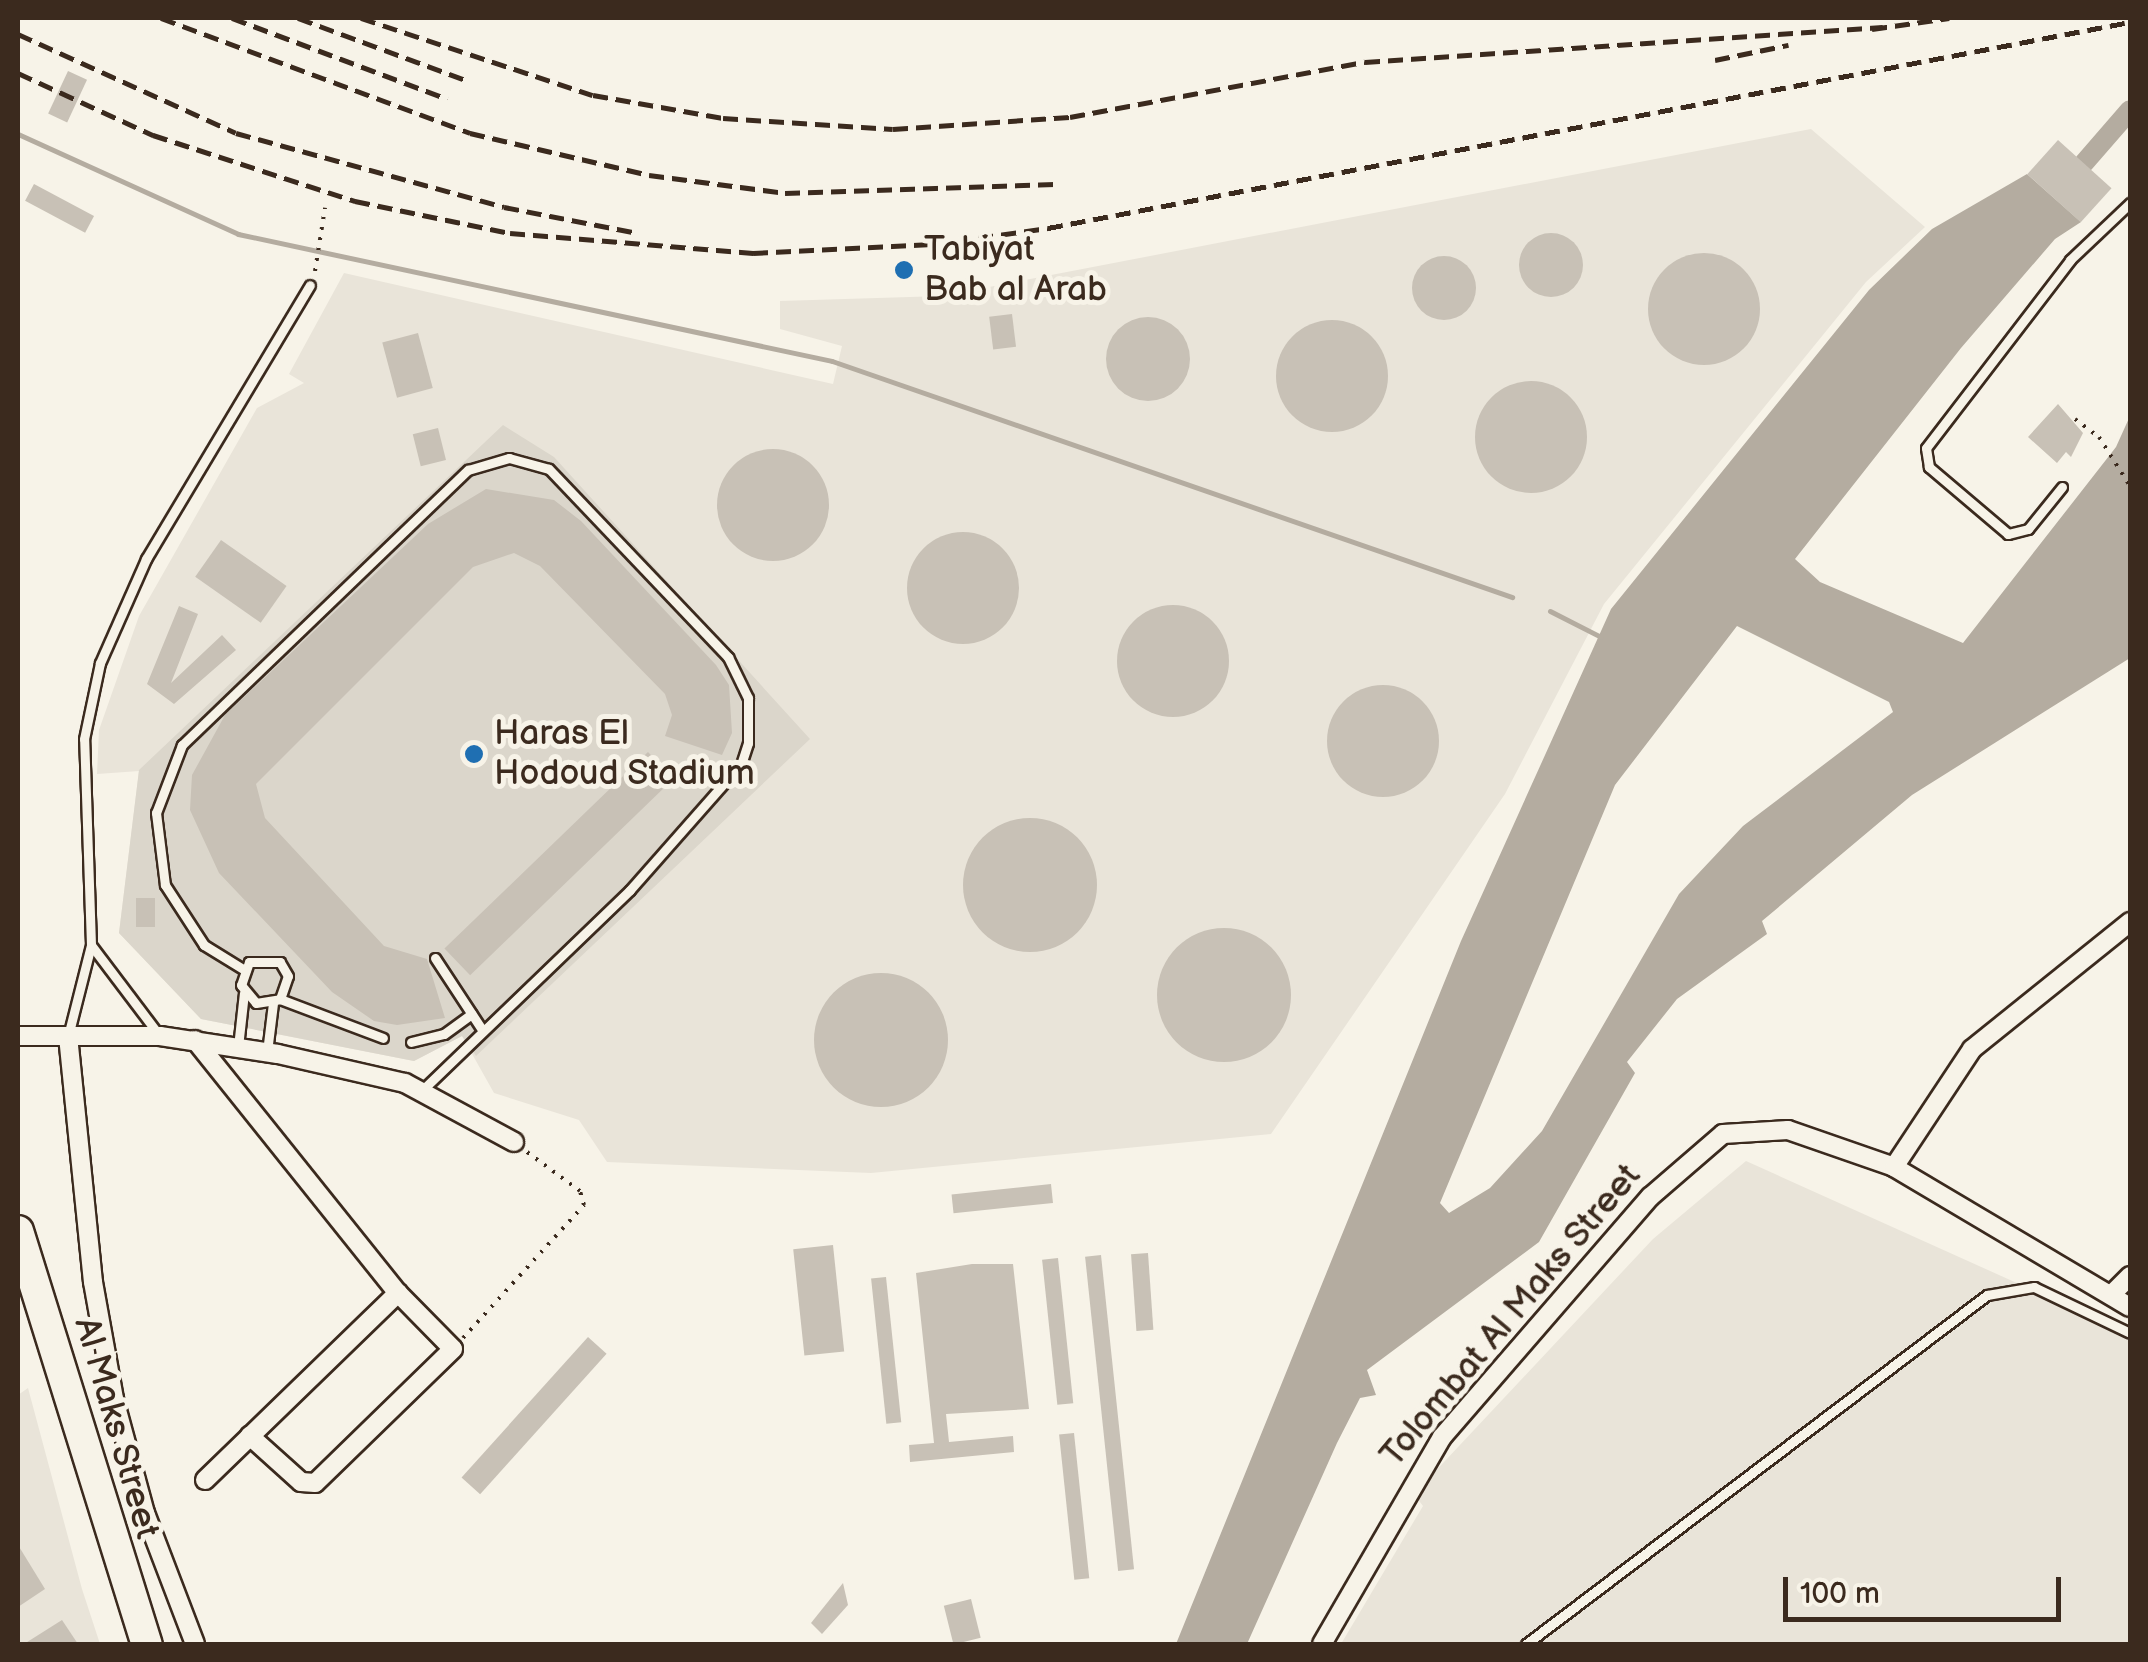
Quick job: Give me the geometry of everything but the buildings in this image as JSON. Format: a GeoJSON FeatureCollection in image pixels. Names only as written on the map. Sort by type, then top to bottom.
{"type":"FeatureCollection","features":[{"type":"Feature","properties":{"kind":"main road","name":"Al Maks Street"},"geometry":{"type":"LineString","coordinates":[[18,1231],[147,1644]]}},
{"type":"Feature","properties":{"kind":"street"},"geometry":{"type":"LineString","coordinates":[[2130,922],[1972,1048],[1894,1166],[2130,1306]]}},
{"type":"Feature","properties":{"kind":"street"},"geometry":{"type":"LineString","coordinates":[[18,1036],[160,1036],[267,1052],[422,1090],[514,1142]]}},
{"type":"Feature","properties":{"kind":"street"},"geometry":{"type":"LineString","coordinates":[[68,1036],[93,1282],[114,1399],[145,1513],[195,1644]]}},
{"type":"Feature","properties":{"kind":"street"},"geometry":{"type":"LineString","coordinates":[[195,1040],[398,1293],[453,1349],[316,1483],[301,1482],[250,1436]]}},
{"type":"Feature","properties":{"kind":"street","name":"Tolombat Al Maks Street"},"geometry":{"type":"LineString","coordinates":[[1322,1644],[1426,1457],[1703,1144],[1766,1127],[1894,1166]]}},
{"type":"Feature","properties":{"kind":"street"},"geometry":{"type":"LineString","coordinates":[[2112,1293],[2130,1276]]}},
{"type":"Feature","properties":{"kind":"street"},"geometry":{"type":"LineString","coordinates":[[205,1480],[398,1293]]}},
{"type":"Feature","properties":{"kind":"lane"},"geometry":{"type":"LineString","coordinates":[[2062,486],[2028,529],[2008,534],[1929,468],[1926,448],[2070,260],[2130,203]]}},
{"type":"Feature","properties":{"kind":"lane"},"geometry":{"type":"LineString","coordinates":[[68,1036],[92,945],[84,739],[100,663],[146,559],[310,285]]}},
{"type":"Feature","properties":{"kind":"lane"},"geometry":{"type":"LineString","coordinates":[[243,969],[204,946],[165,885],[156,813],[182,746],[468,470],[530,461],[566,483],[728,657],[750,720],[741,764],[630,890],[422,1090]]}},
{"type":"Feature","properties":{"kind":"lane"},"geometry":{"type":"LineString","coordinates":[[92,945],[160,1036]]}},
{"type":"Feature","properties":{"kind":"lane"},"geometry":{"type":"LineString","coordinates":[[243,969],[264,956],[280,962],[288,976],[276,1001],[267,1052]]}},
{"type":"Feature","properties":{"kind":"lane"},"geometry":{"type":"LineString","coordinates":[[434,958],[484,1031]]}},
{"type":"Feature","properties":{"kind":"lane"},"geometry":{"type":"LineString","coordinates":[[238,1047],[243,969]]}},
{"type":"Feature","properties":{"kind":"lane"},"geometry":{"type":"LineString","coordinates":[[244,993],[384,1038]]}},
{"type":"Feature","properties":{"kind":"lane"},"geometry":{"type":"LineString","coordinates":[[412,1042],[444,1034],[472,1014]]}},
{"type":"Feature","properties":{"kind":"lane"},"geometry":{"type":"LineString","coordinates":[[1526,1644],[1987,1296],[2034,1287],[2130,1333]]}},
{"type":"Feature","properties":{"kind":"path"},"geometry":{"type":"LineString","coordinates":[[318,264],[325,208]]}},
{"type":"Feature","properties":{"kind":"path"},"geometry":{"type":"LineString","coordinates":[[2075,419],[2108,450],[2130,486]]}},
{"type":"Feature","properties":{"kind":"path"},"geometry":{"type":"LineString","coordinates":[[453,1349],[584,1205],[580,1191],[514,1142]]}},
{"type":"Feature","properties":{"kind":"shaded area"},"geometry":{"type":"Polygon","coordinates":[[[1811,129],[1925,227],[1866,282],[1604,604],[1505,794],[1271,1134],[871,1173],[607,1162],[579,1120],[494,1093],[462,1036],[414,1061],[201,1019],[119,933],[139,771],[97,774],[99,730],[139,616],[257,408],[304,383],[289,374],[344,273],[833,384],[842,346],[780,329],[780,301],[942,296],[1811,129]]]}},
{"type":"Feature","properties":{"kind":"shaded area"},"geometry":{"type":"Polygon","coordinates":[[[2027,174],[2081,222],[2055,239],[1961,348],[1795,559],[1820,582],[1963,643],[2116,447],[2130,416],[2130,658],[1912,795],[1762,921],[1767,934],[1677,999],[1627,1062],[1635,1073],[1539,1242],[1367,1370],[1376,1395],[1360,1398],[1247,1644],[1176,1644],[1461,941],[1611,609],[1869,290],[1932,229],[2027,174]],[[1737,626],[1615,785],[1440,1203],[1449,1213],[1490,1188],[1542,1131],[1679,894],[1743,826],[1893,712],[1889,702],[1737,626]]]}},
{"type":"Feature","properties":{"kind":"shaded area","name":"Haras El Hodoud Stadium"},"geometry":{"type":"Polygon","coordinates":[[[503,425],[554,457],[810,739],[476,1056],[462,1036],[414,1061],[201,1019],[119,933],[139,770],[503,425]]]}},
{"type":"Feature","properties":{"kind":"shaded area"},"geometry":{"type":"Polygon","coordinates":[[[1746,1161],[2130,1334],[2130,1644],[1341,1644],[1423,1506],[1414,1494],[1653,1239],[1746,1161]]]}},
{"type":"Feature","properties":{"kind":"shaded area"},"geometry":{"type":"Polygon","coordinates":[[[28,1388],[100,1644],[18,1644],[18,1395],[28,1388]]]}},
{"type":"Feature","properties":{"kind":"waterway"},"geometry":{"type":"LineString","coordinates":[[2084,163],[2130,110]]}},
{"type":"Feature","properties":{"kind":"waterway"},"geometry":{"type":"LineString","coordinates":[[18,134],[238,234],[832,361],[1512,597]]}},
{"type":"Feature","properties":{"kind":"waterway"},"geometry":{"type":"LineString","coordinates":[[1550,611],[1601,637]]}},
{"type":"Feature","properties":{"kind":"railway"},"geometry":{"type":"LineString","coordinates":[[161,18],[470,133],[649,175],[785,193],[1055,184]]}},
{"type":"Feature","properties":{"kind":"railway"},"geometry":{"type":"LineString","coordinates":[[232,18],[447,99]]}},
{"type":"Feature","properties":{"kind":"railway"},"geometry":{"type":"LineString","coordinates":[[298,18],[466,80]]}},
{"type":"Feature","properties":{"kind":"railway"},"geometry":{"type":"LineString","coordinates":[[361,18],[593,95],[723,118],[893,129],[1070,117],[1365,62],[1883,27]]}},
{"type":"Feature","properties":{"kind":"railway"},"geometry":{"type":"LineString","coordinates":[[1872,29],[1949,18]]}},
{"type":"Feature","properties":{"kind":"railway"},"geometry":{"type":"LineString","coordinates":[[18,73],[153,135],[355,201],[510,233],[753,253],[933,244],[1048,228],[2130,22]]}},
{"type":"Feature","properties":{"kind":"railway"},"geometry":{"type":"LineString","coordinates":[[18,34],[236,133],[504,207],[633,232]]}},
{"type":"Feature","properties":{"kind":"railway"},"geometry":{"type":"LineString","coordinates":[[1715,60],[1788,45]]}},
{"type":"Feature","properties":{"kind":"place","name":"Tabiyat Bab al Arab"},"geometry":{"type":"Point","coordinates":[904,270]}},
{"type":"Feature","properties":{"kind":"place","name":"Haras El Hodoud Stadium"},"geometry":{"type":"Point","coordinates":[474,754]}}]}
